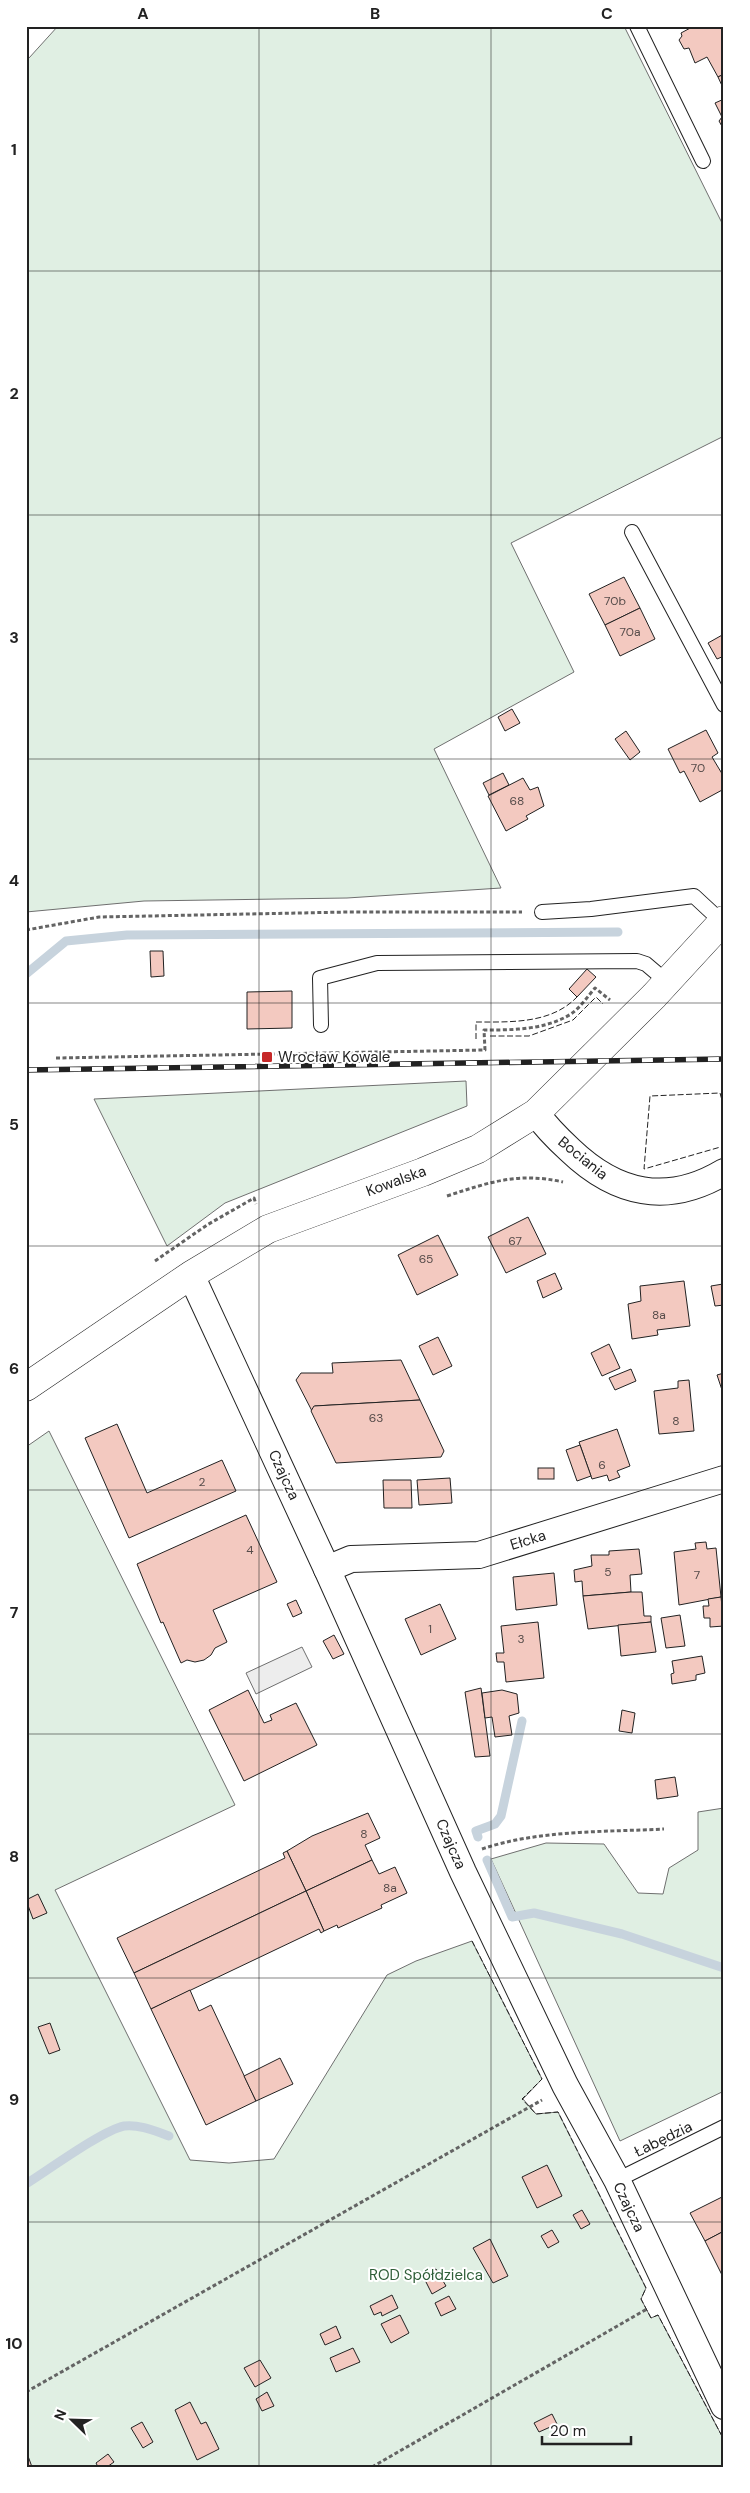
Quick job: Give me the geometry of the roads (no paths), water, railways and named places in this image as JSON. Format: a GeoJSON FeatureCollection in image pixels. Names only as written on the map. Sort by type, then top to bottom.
{"type":"FeatureCollection","features":[{"type":"Feature","properties":{"kind":"street","name":"Kowalska"},"geometry":{"type":"LineString","coordinates":[[26,1387],[191,1275],[268,1229],[423,1172],[478,1149],[536,1112],[723,921]]}},
{"type":"Feature","properties":{"kind":"street","name":"Bociania"},"geometry":{"type":"LineString","coordinates":[[536,1112],[545,1126],[588,1165],[618,1184],[648,1193],[674,1190],[710,1180],[724,1172]]}},
{"type":"Feature","properties":{"kind":"street","name":"Czajcza"},"geometry":{"type":"LineString","coordinates":[[191,1275],[458,1857],[565,2085],[617,2180],[724,2406]]}},
{"type":"Feature","properties":{"kind":"street","name":"Ełcka"},"geometry":{"type":"LineString","coordinates":[[327,1569],[351,1559],[479,1555],[724,1479]]}},
{"type":"Feature","properties":{"kind":"lane"},"geometry":{"type":"LineString","coordinates":[[637,26],[703,161]]}},
{"type":"Feature","properties":{"kind":"lane"},"geometry":{"type":"LineString","coordinates":[[632,532],[724,704]]}},
{"type":"Feature","properties":{"kind":"lane"},"geometry":{"type":"LineString","coordinates":[[542,912],[591,909],[694,896],[723,921]]}},
{"type":"Feature","properties":{"kind":"lane"},"geometry":{"type":"LineString","coordinates":[[321,1025],[320,978],[377,963],[637,961],[646,964],[666,981]]}},
{"type":"Feature","properties":{"kind":"lane","name":"Łabędzia"},"geometry":{"type":"LineString","coordinates":[[617,2180],[724,2127]]}},
{"type":"Feature","properties":{"kind":"waterway"},"geometry":{"type":"LineString","coordinates":[[26,974],[66,941],[127,935],[618,932]]}},
{"type":"Feature","properties":{"kind":"waterway"},"geometry":{"type":"LineString","coordinates":[[478,1837],[476,1831],[495,1824],[501,1816],[522,1721]]}},
{"type":"Feature","properties":{"kind":"waterway"},"geometry":{"type":"LineString","coordinates":[[487,1860],[512,1917],[534,1913],[622,1934],[724,1968]]}},
{"type":"Feature","properties":{"kind":"waterway"},"geometry":{"type":"LineString","coordinates":[[26,2184],[89,2143],[115,2129],[124,2126],[135,2126],[169,2136]]}},
{"type":"Feature","properties":{"kind":"railway"},"geometry":{"type":"LineString","coordinates":[[26,1070],[724,1059]]}},
{"type":"Feature","properties":{"kind":"place","name":"Wrocław Kowale"},"geometry":{"type":"Point","coordinates":[267,1057]}},
{"type":"Feature","properties":{"kind":"park label","name":"ROD Spółdzielca"},"geometry":{"type":"Point","coordinates":[426,2275]}}]}
